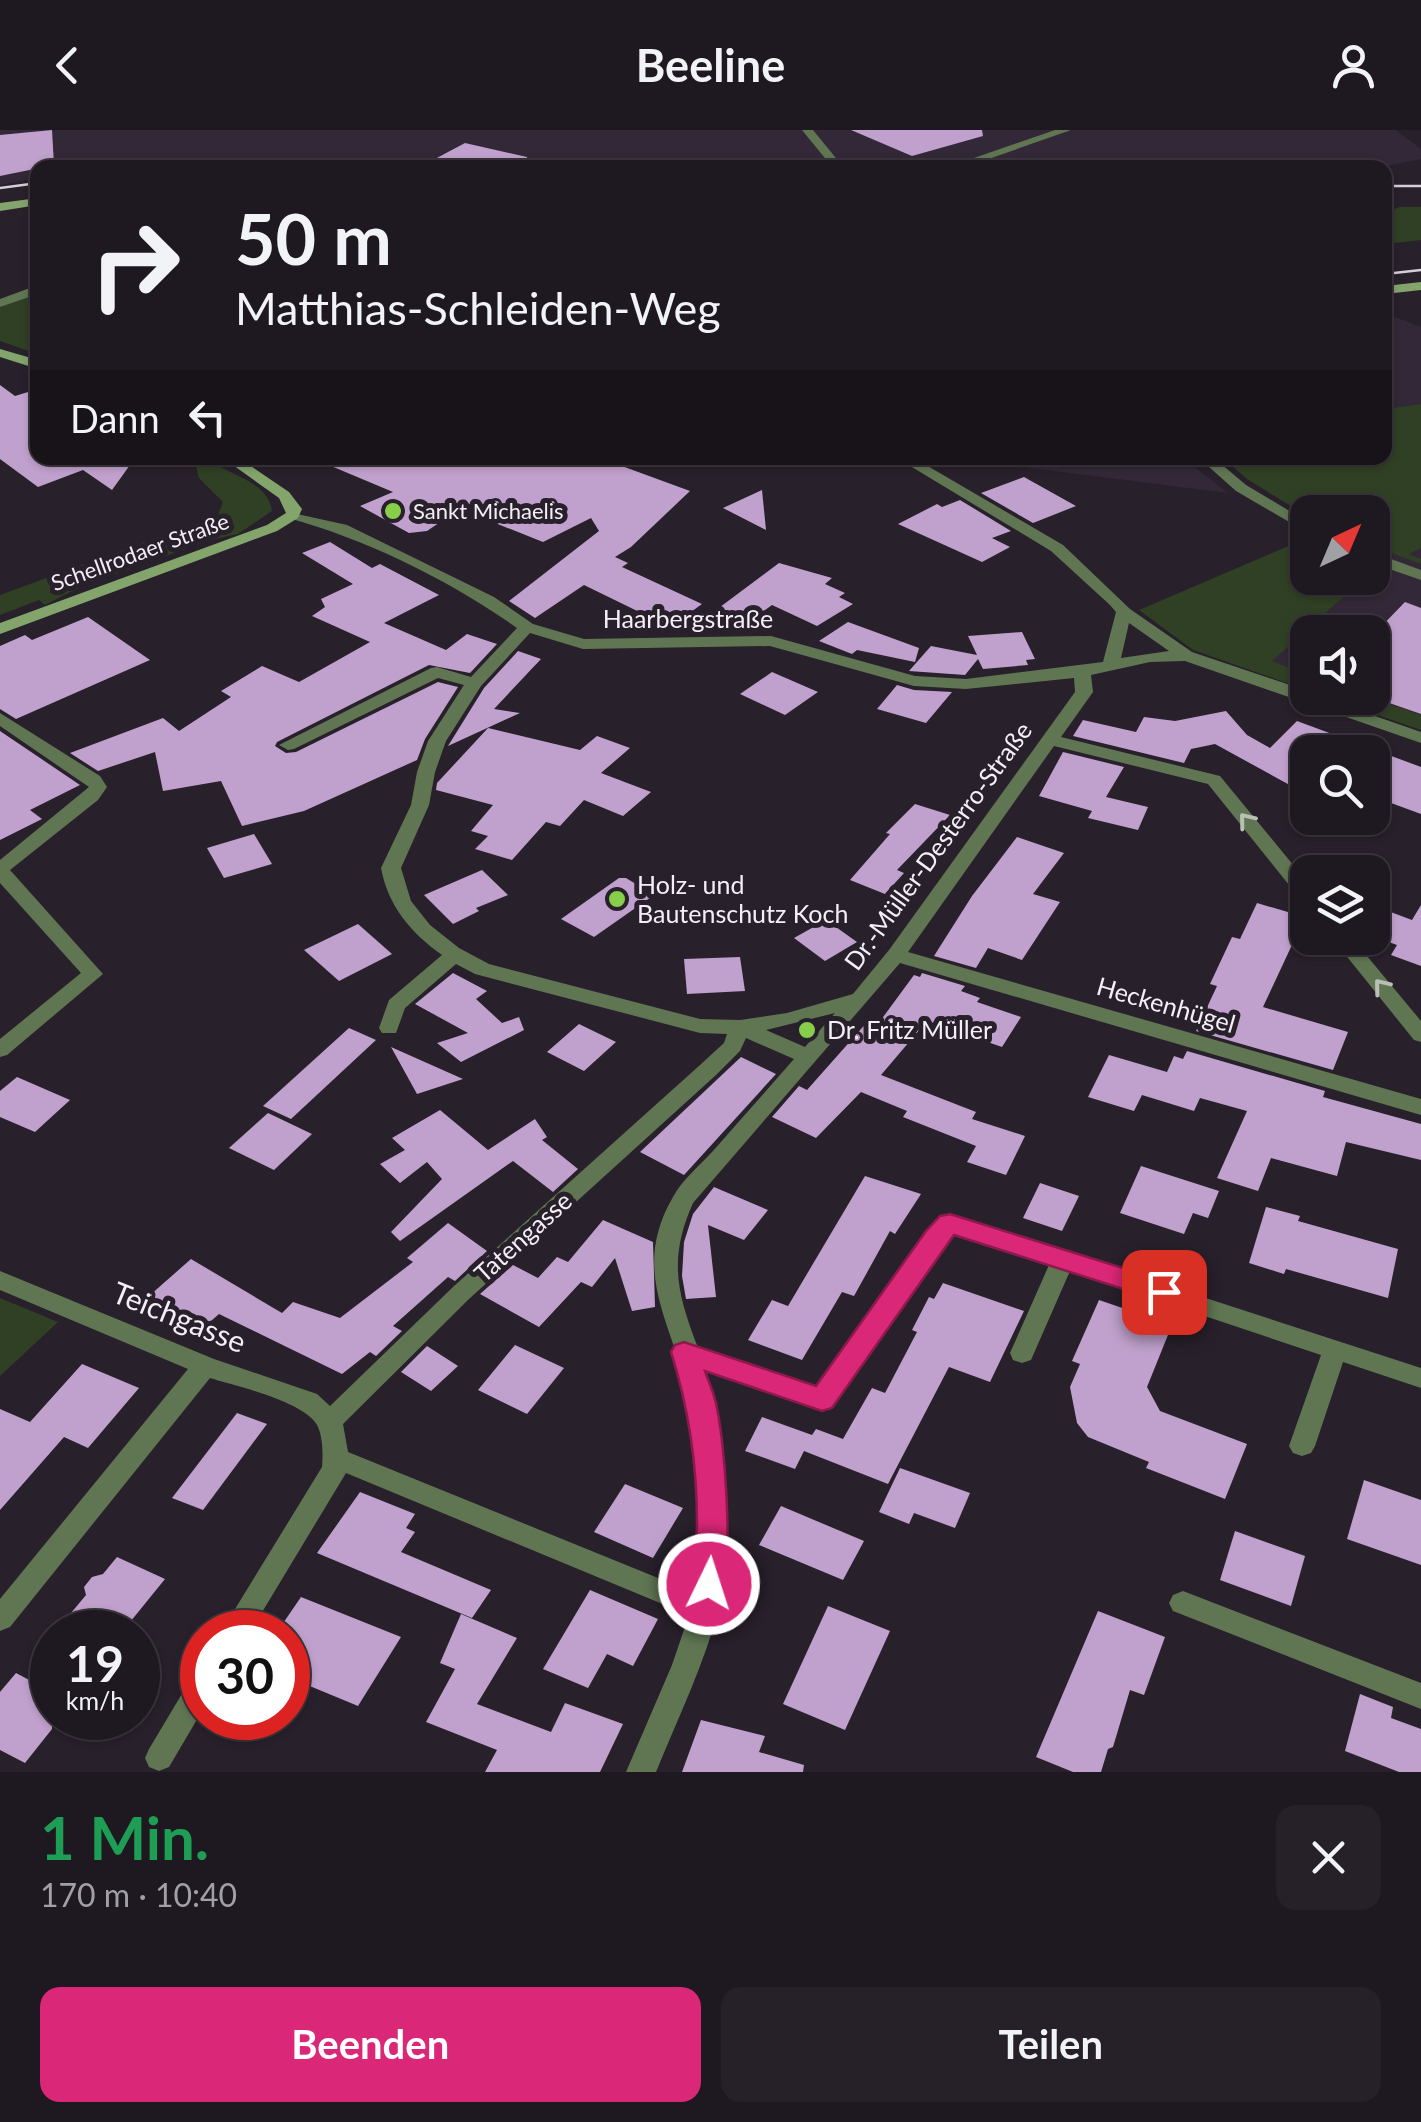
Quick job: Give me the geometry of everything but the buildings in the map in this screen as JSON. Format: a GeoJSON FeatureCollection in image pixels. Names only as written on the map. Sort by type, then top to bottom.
{"type":"FeatureCollection","features":[{"type":"Feature","properties":{"kind":"street"},"geometry":{"type":"LineString","coordinates":[[806,130],[832,160]]}},
{"type":"Feature","properties":{"kind":"street"},"geometry":{"type":"LineString","coordinates":[[974,160],[1066,130]]}},
{"type":"Feature","properties":{"kind":"street"},"geometry":{"type":"LineString","coordinates":[[0,207],[30,201]]}},
{"type":"Feature","properties":{"kind":"street"},"geometry":{"type":"LineString","coordinates":[[1414,287],[1421,298]]}},
{"type":"Feature","properties":{"kind":"street"},"geometry":{"type":"LineString","coordinates":[[0,303],[30,292]]}},
{"type":"Feature","properties":{"kind":"street"},"geometry":{"type":"LineString","coordinates":[[0,352],[30,362]]}},
{"type":"Feature","properties":{"kind":"street"},"geometry":{"type":"LineString","coordinates":[[240,465],[284,495],[294,509],[293,515]]}},
{"type":"Feature","properties":{"kind":"street"},"geometry":{"type":"LineString","coordinates":[[916,465],[1056,548],[1124,612],[1186,656]]}},
{"type":"Feature","properties":{"kind":"street"},"geometry":{"type":"LineString","coordinates":[[1214,465],[1241,488],[1290,518]]}},
{"type":"Feature","properties":{"kind":"street","name":"Haarbergstraße"},"geometry":{"type":"LineString","coordinates":[[293,515],[342,528],[488,600],[527,627],[562,640],[598,646],[770,641],[914,681],[1003,682],[1082,672],[1150,657],[1186,656],[1290,691]]}},
{"type":"Feature","properties":{"kind":"street","name":"Schellrodaer Straße"},"geometry":{"type":"LineString","coordinates":[[0,629],[272,528],[293,515]]}},
{"type":"Feature","properties":{"kind":"street"},"geometry":{"type":"LineString","coordinates":[[1390,564],[1421,575]]}},
{"type":"Feature","properties":{"kind":"street"},"geometry":{"type":"LineString","coordinates":[[1111,665],[1124,612]]}},
{"type":"Feature","properties":{"kind":"street","name":"Dr.-Müller-Desterro-Straße"},"geometry":{"type":"LineString","coordinates":[[527,627],[474,684],[437,741],[420,804],[391,868],[392,880],[409,912],[454,956],[482,969],[670,1021],[740,1027],[788,1020],[860,999],[1084,692],[1082,672]]}},
{"type":"Feature","properties":{"kind":"street"},"geometry":{"type":"LineString","coordinates":[[288,745],[436,672],[474,684]]}},
{"type":"Feature","properties":{"kind":"street","name":"Haarbergstraße"},"geometry":{"type":"LineString","coordinates":[[1358,715],[1421,738]]}},
{"type":"Feature","properties":{"kind":"street"},"geometry":{"type":"LineString","coordinates":[[0,718],[94,780],[98,787],[0,871],[93,974],[0,1050]]}},
{"type":"Feature","properties":{"kind":"street"},"geometry":{"type":"LineString","coordinates":[[1050,740],[1214,780],[1290,874]]}},
{"type":"Feature","properties":{"kind":"street","name":"Heckenhügel"},"geometry":{"type":"LineString","coordinates":[[896,954],[1421,1107]]}},
{"type":"Feature","properties":{"kind":"street"},"geometry":{"type":"LineString","coordinates":[[1356,955],[1421,1036]]}},
{"type":"Feature","properties":{"kind":"street"},"geometry":{"type":"LineString","coordinates":[[389,1028],[396,1005],[454,956]]}},
{"type":"Feature","properties":{"kind":"street"},"geometry":{"type":"LineString","coordinates":[[641,1772],[705,1609],[713,1560],[703,1407],[664,1272],[662,1256],[668,1226],[683,1199],[860,999]]}},
{"type":"Feature","properties":{"kind":"street"},"geometry":{"type":"LineString","coordinates":[[740,1027],[809,1057]]}},
{"type":"Feature","properties":{"kind":"street","name":"Tatengasse"},"geometry":{"type":"LineString","coordinates":[[330,1420],[462,1292],[708,1070],[733,1046],[740,1027]]}},
{"type":"Feature","properties":{"kind":"street"},"geometry":{"type":"LineString","coordinates":[[684,1352],[822,1400],[935,1238],[950,1223],[1421,1378]]}},
{"type":"Feature","properties":{"kind":"street"},"geometry":{"type":"LineString","coordinates":[[1022,1353],[1064,1258]]}},
{"type":"Feature","properties":{"kind":"street","name":"Teichgasse"},"geometry":{"type":"LineString","coordinates":[[0,1280],[205,1366],[308,1401],[330,1420]]}},
{"type":"Feature","properties":{"kind":"street"},"geometry":{"type":"LineString","coordinates":[[1302,1446],[1335,1349]]}},
{"type":"Feature","properties":{"kind":"street"},"geometry":{"type":"LineString","coordinates":[[0,1619],[205,1366]]}},
{"type":"Feature","properties":{"kind":"street"},"geometry":{"type":"LineString","coordinates":[[248,1610],[335,1469],[330,1420]]}},
{"type":"Feature","properties":{"kind":"street"},"geometry":{"type":"LineString","coordinates":[[336,1458],[705,1609]]}},
{"type":"Feature","properties":{"kind":"street"},"geometry":{"type":"LineString","coordinates":[[1183,1604],[1421,1696]]}},
{"type":"Feature","properties":{"kind":"street"},"geometry":{"type":"LineString","coordinates":[[159,1758],[180,1723]]}},
{"type":"Feature","properties":{"kind":"shaded area"},"geometry":{"type":"Polygon","coordinates":[[[0,130],[1396,130],[1421,149],[1421,159],[1392,165],[1392,160],[30,160],[30,179],[0,185],[0,130]]]}},
{"type":"Feature","properties":{"kind":"shaded area"},"geometry":{"type":"Polygon","coordinates":[[[1392,316],[1421,327],[1421,404],[1392,408],[1392,316]]]}},
{"type":"Feature","properties":{"kind":"shaded area"},"geometry":{"type":"Polygon","coordinates":[[[1006,465],[1192,465],[1228,493],[1006,465]]]}},
{"type":"Feature","properties":{"kind":"shaded area"},"geometry":{"type":"Polygon","coordinates":[[[1421,529],[1421,721],[1390,710],[1390,615],[1311,615],[1333,595],[1390,595],[1390,542],[1421,529]]]}},
{"type":"Feature","properties":{"kind":"shaded area"},"geometry":{"type":"Polygon","coordinates":[[[1290,634],[1290,675],[1258,664],[1290,634]]]}},
{"type":"Feature","properties":{"kind":"green space"},"geometry":{"type":"Polygon","coordinates":[[[1421,207],[1421,240],[1392,243],[1392,210],[1421,207]]]}},
{"type":"Feature","properties":{"kind":"green space"},"geometry":{"type":"Polygon","coordinates":[[[30,296],[30,352],[0,341],[0,307],[30,296]]]}},
{"type":"Feature","properties":{"kind":"green space"},"geometry":{"type":"Polygon","coordinates":[[[1421,404],[1421,548],[1409,554],[1421,559],[1421,564],[1390,552],[1390,495],[1290,495],[1290,506],[1231,465],[1392,465],[1392,408],[1421,404]]]}},
{"type":"Feature","properties":{"kind":"green space"},"geometry":{"type":"Polygon","coordinates":[[[196,465],[218,465],[257,486],[272,511],[238,534],[210,540],[80,587],[45,605],[39,600],[0,615],[0,595],[218,515],[223,502],[199,478],[196,465]]]}},
{"type":"Feature","properties":{"kind":"green space"},"geometry":{"type":"Polygon","coordinates":[[[1290,545],[1290,595],[1345,595],[1323,615],[1290,615],[1290,645],[1272,661],[1290,668],[1290,684],[1193,650],[1139,610],[1290,545]]]}},
{"type":"Feature","properties":{"kind":"green space"},"geometry":{"type":"Polygon","coordinates":[[[1390,704],[1421,715],[1421,730],[1377,715],[1390,715],[1390,704]]]}},
{"type":"Feature","properties":{"kind":"green space"},"geometry":{"type":"Polygon","coordinates":[[[0,1298],[58,1322],[0,1376],[0,1298]]]}},
{"type":"Feature","properties":{"kind":"tram line"},"geometry":{"type":"LineString","coordinates":[[0,188],[30,184]]}},
{"type":"Feature","properties":{"kind":"tram line"},"geometry":{"type":"LineString","coordinates":[[1392,186],[1421,186]]}},
{"type":"Feature","properties":{"kind":"tram line"},"geometry":{"type":"LineString","coordinates":[[1392,273],[1421,270]]}},
{"type":"Feature","properties":{"kind":"place","name":"Sankt Michaelis"},"geometry":{"type":"Point","coordinates":[393,511]}},
{"type":"Feature","properties":{"kind":"place","name":"Holz- und Bautenschutz Koch"},"geometry":{"type":"Point","coordinates":[617,899]}},
{"type":"Feature","properties":{"kind":"place","name":"Dr. Fritz Müller"},"geometry":{"type":"Point","coordinates":[807,1030]}},
{"type":"Feature","properties":{"kind":"route"},"geometry":{"type":"LineString","coordinates":[[709,1584],[712,1522],[703,1407],[684,1352],[822,1400],[935,1238],[950,1223],[1164,1292]]}}]}
